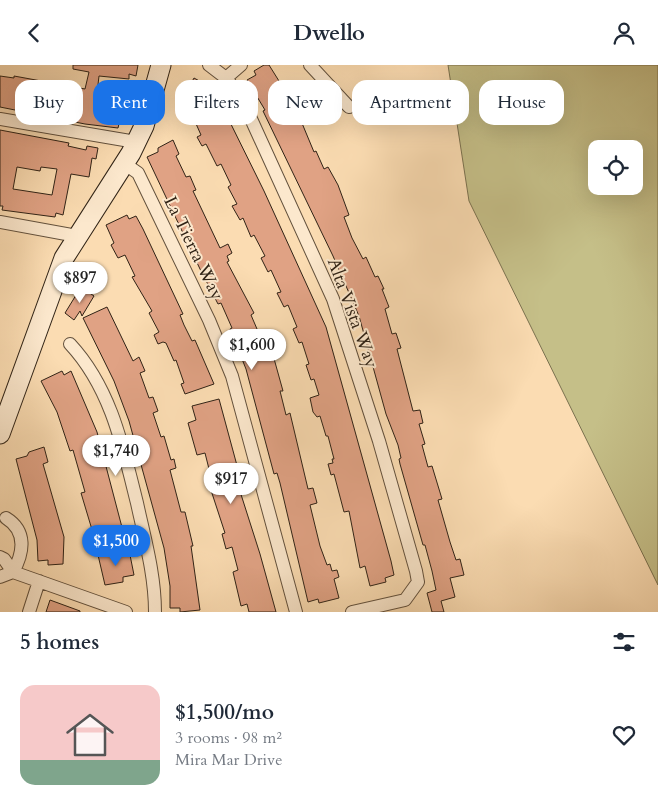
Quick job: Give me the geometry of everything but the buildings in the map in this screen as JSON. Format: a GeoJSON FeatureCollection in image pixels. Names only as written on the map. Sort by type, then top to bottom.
{"type":"FeatureCollection","features":[{"type":"Feature","properties":{"kind":"street"},"geometry":{"type":"LineString","coordinates":[[0,434],[64,258],[125,164],[136,142],[154,95],[161,65]]}},
{"type":"Feature","properties":{"kind":"street","name":"Alta Vista Way"},"geometry":{"type":"LineString","coordinates":[[209,65],[226,78],[242,99],[333,299],[379,441],[416,571],[418,582],[405,600],[352,612]]}},
{"type":"Feature","properties":{"kind":"street"},"geometry":{"type":"LineString","coordinates":[[226,78],[241,65]]}},
{"type":"Feature","properties":{"kind":"street"},"geometry":{"type":"LineString","coordinates":[[310,65],[349,107]]}},
{"type":"Feature","properties":{"kind":"street"},"geometry":{"type":"LineString","coordinates":[[0,119],[136,142]]}},
{"type":"Feature","properties":{"kind":"street","name":"La Tierra Way"},"geometry":{"type":"LineString","coordinates":[[125,164],[138,173],[209,320],[232,376],[296,612]]}},
{"type":"Feature","properties":{"kind":"street"},"geometry":{"type":"LineString","coordinates":[[0,222],[77,236]]}},
{"type":"Feature","properties":{"kind":"street"},"geometry":{"type":"LineString","coordinates":[[70,344],[82,358],[107,401],[118,430],[150,557],[155,590],[155,612]]}},
{"type":"Feature","properties":{"kind":"street"},"geometry":{"type":"LineString","coordinates":[[0,577],[14,571],[22,556],[22,544],[19,533],[12,522],[6,518]]}},
{"type":"Feature","properties":{"kind":"street"},"geometry":{"type":"LineString","coordinates":[[0,557],[14,571],[126,612]]}},
{"type":"Feature","properties":{"kind":"street"},"geometry":{"type":"LineString","coordinates":[[29,612],[39,581]]}},
{"type":"Feature","properties":{"kind":"shaded area"},"geometry":{"type":"Polygon","coordinates":[[[448,65],[658,65],[658,585],[469,201],[457,125],[469,125],[469,80],[450,80],[448,65]]]}}]}
